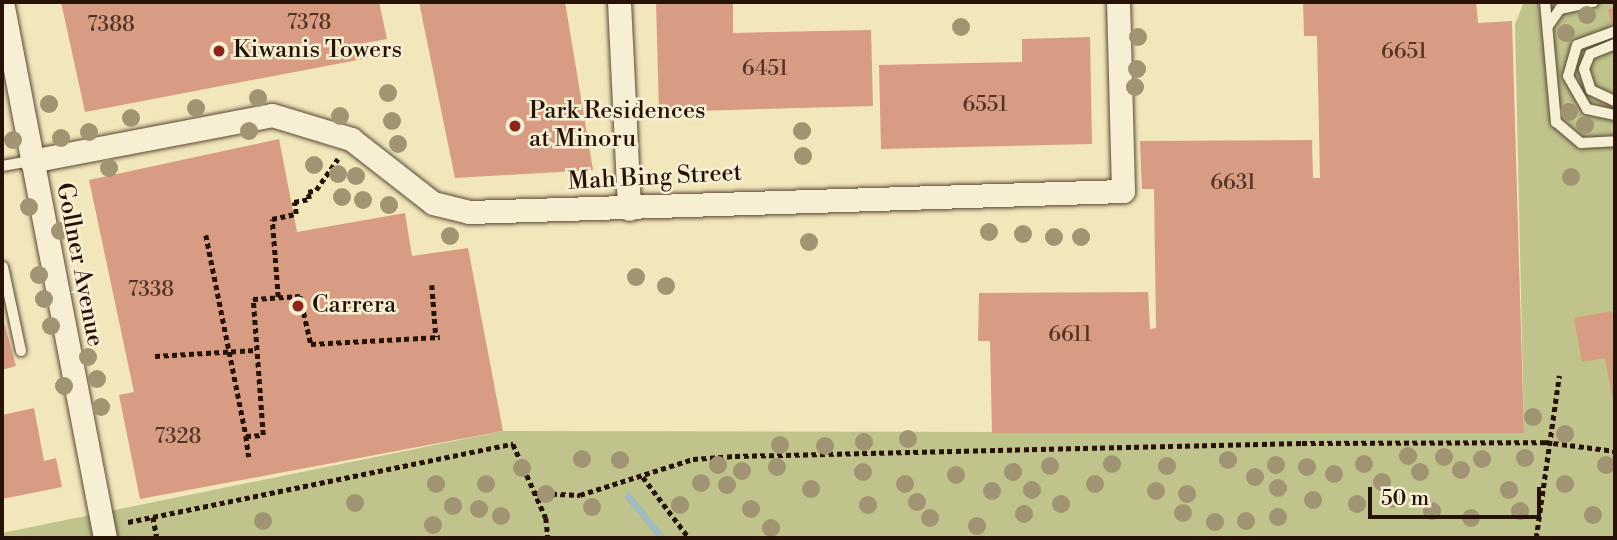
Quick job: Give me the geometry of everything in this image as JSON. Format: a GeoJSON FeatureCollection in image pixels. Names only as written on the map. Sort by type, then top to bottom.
{"type":"FeatureCollection","features":[{"type":"Feature","properties":{"kind":"street","name":"Gollner Avenue"},"geometry":{"type":"LineString","coordinates":[[2,2],[105,538]]}},
{"type":"Feature","properties":{"kind":"street"},"geometry":{"type":"LineString","coordinates":[[620,2],[629,209]]}},
{"type":"Feature","properties":{"kind":"street","name":"Mah Bing Street"},"geometry":{"type":"LineString","coordinates":[[31,161],[272,115],[351,139],[433,203],[468,212],[629,209],[728,200],[1123,191],[1118,2]]}},
{"type":"Feature","properties":{"kind":"lane"},"geometry":{"type":"LineString","coordinates":[[1545,2],[1550,107],[1560,128],[1581,143],[1615,141]]}},
{"type":"Feature","properties":{"kind":"lane"},"geometry":{"type":"LineString","coordinates":[[1547,39],[1554,13],[1584,3]]}},
{"type":"Feature","properties":{"kind":"lane"},"geometry":{"type":"LineString","coordinates":[[1614,38],[1590,54],[1584,69],[1591,90],[1615,100]]}},
{"type":"Feature","properties":{"kind":"lane"},"geometry":{"type":"LineString","coordinates":[[1614,38],[1577,45],[1568,76],[1587,109],[1615,115]]}},
{"type":"Feature","properties":{"kind":"lane"},"geometry":{"type":"LineString","coordinates":[[2,166],[31,161]]}},
{"type":"Feature","properties":{"kind":"lane"},"geometry":{"type":"LineString","coordinates":[[2,264],[21,351]]}},
{"type":"Feature","properties":{"kind":"path"},"geometry":{"type":"LineString","coordinates":[[278,297],[272,219],[296,214],[294,202],[309,199],[307,192],[316,190],[351,139]]}},
{"type":"Feature","properties":{"kind":"path"},"geometry":{"type":"LineString","coordinates":[[206,235],[249,457]]}},
{"type":"Feature","properties":{"kind":"path"},"geometry":{"type":"LineString","coordinates":[[246,436],[262,435],[253,299],[300,296],[311,344],[438,337],[432,285]]}},
{"type":"Feature","properties":{"kind":"path"},"geometry":{"type":"LineString","coordinates":[[155,356],[257,350]]}},
{"type":"Feature","properties":{"kind":"path"},"geometry":{"type":"LineString","coordinates":[[1536,538],[1545,442],[1559,376]]}},
{"type":"Feature","properties":{"kind":"path"},"geometry":{"type":"LineString","coordinates":[[535,493],[580,495],[643,477],[692,459],[735,456],[1545,442],[1615,451]]}},
{"type":"Feature","properties":{"kind":"path"},"geometry":{"type":"LineString","coordinates":[[128,522],[513,444],[535,493],[548,538]]}},
{"type":"Feature","properties":{"kind":"path"},"geometry":{"type":"LineString","coordinates":[[643,477],[689,538]]}},
{"type":"Feature","properties":{"kind":"path"},"geometry":{"type":"LineString","coordinates":[[153,517],[157,538]]}},
{"type":"Feature","properties":{"kind":"green space"},"geometry":{"type":"Polygon","coordinates":[[[1524,2],[1615,2],[1615,538],[2,538],[2,533],[503,431],[1524,433],[1515,24],[1524,2]]]}},
{"type":"Feature","properties":{"kind":"building","name":"Kiwanis Towers"},"geometry":{"type":"Polygon","coordinates":[[[61,2],[379,2],[387,39],[365,43],[368,58],[85,112],[61,2]]]}},
{"type":"Feature","properties":{"kind":"building","name":"Park Residences at Minoru"},"geometry":{"type":"Polygon","coordinates":[[[419,2],[565,2],[593,170],[455,178],[419,2]]]}},
{"type":"Feature","properties":{"kind":"building"},"geometry":{"type":"Polygon","coordinates":[[[656,2],[733,2],[733,33],[871,30],[873,106],[659,112],[656,2]]]}},
{"type":"Feature","properties":{"kind":"building"},"geometry":{"type":"Polygon","coordinates":[[[1303,2],[1476,2],[1478,23],[1512,21],[1524,433],[992,433],[990,341],[978,341],[979,293],[1148,292],[1150,329],[1156,328],[1154,189],[1142,189],[1140,141],[1312,140],[1313,178],[1320,178],[1317,36],[1304,36],[1303,2]]]}},
{"type":"Feature","properties":{"kind":"building"},"geometry":{"type":"Polygon","coordinates":[[[1615,8],[1615,35],[1614,35],[1608,9],[1615,8]]]}},
{"type":"Feature","properties":{"kind":"building"},"geometry":{"type":"Polygon","coordinates":[[[1090,37],[1092,144],[881,149],[879,65],[1022,62],[1022,39],[1090,37]]]}},
{"type":"Feature","properties":{"kind":"building","name":"Carrera"},"geometry":{"type":"Polygon","coordinates":[[[279,139],[297,232],[405,213],[412,256],[468,248],[503,431],[140,499],[119,395],[134,392],[89,180],[279,139]]]}},
{"type":"Feature","properties":{"kind":"building"},"geometry":{"type":"Polygon","coordinates":[[[1611,311],[1615,318],[1614,406],[1605,358],[1582,362],[1574,318],[1611,311]]]}},
{"type":"Feature","properties":{"kind":"building"},"geometry":{"type":"Polygon","coordinates":[[[2,315],[16,366],[2,370],[2,315]]]}},
{"type":"Feature","properties":{"kind":"building"},"geometry":{"type":"Polygon","coordinates":[[[34,408],[44,461],[56,458],[62,487],[2,499],[2,415],[34,408]]]}},
{"type":"Feature","properties":{"kind":"waterway"},"geometry":{"type":"LineString","coordinates":[[628,496],[662,538]]}},
{"type":"Feature","properties":{"kind":"place","name":"Kiwanis Towers"},"geometry":{"type":"Point","coordinates":[219,51]}},
{"type":"Feature","properties":{"kind":"place","name":"Park Residences at Minoru"},"geometry":{"type":"Point","coordinates":[515,126]}},
{"type":"Feature","properties":{"kind":"place","name":"Carrera"},"geometry":{"type":"Point","coordinates":[298,306]}}]}
